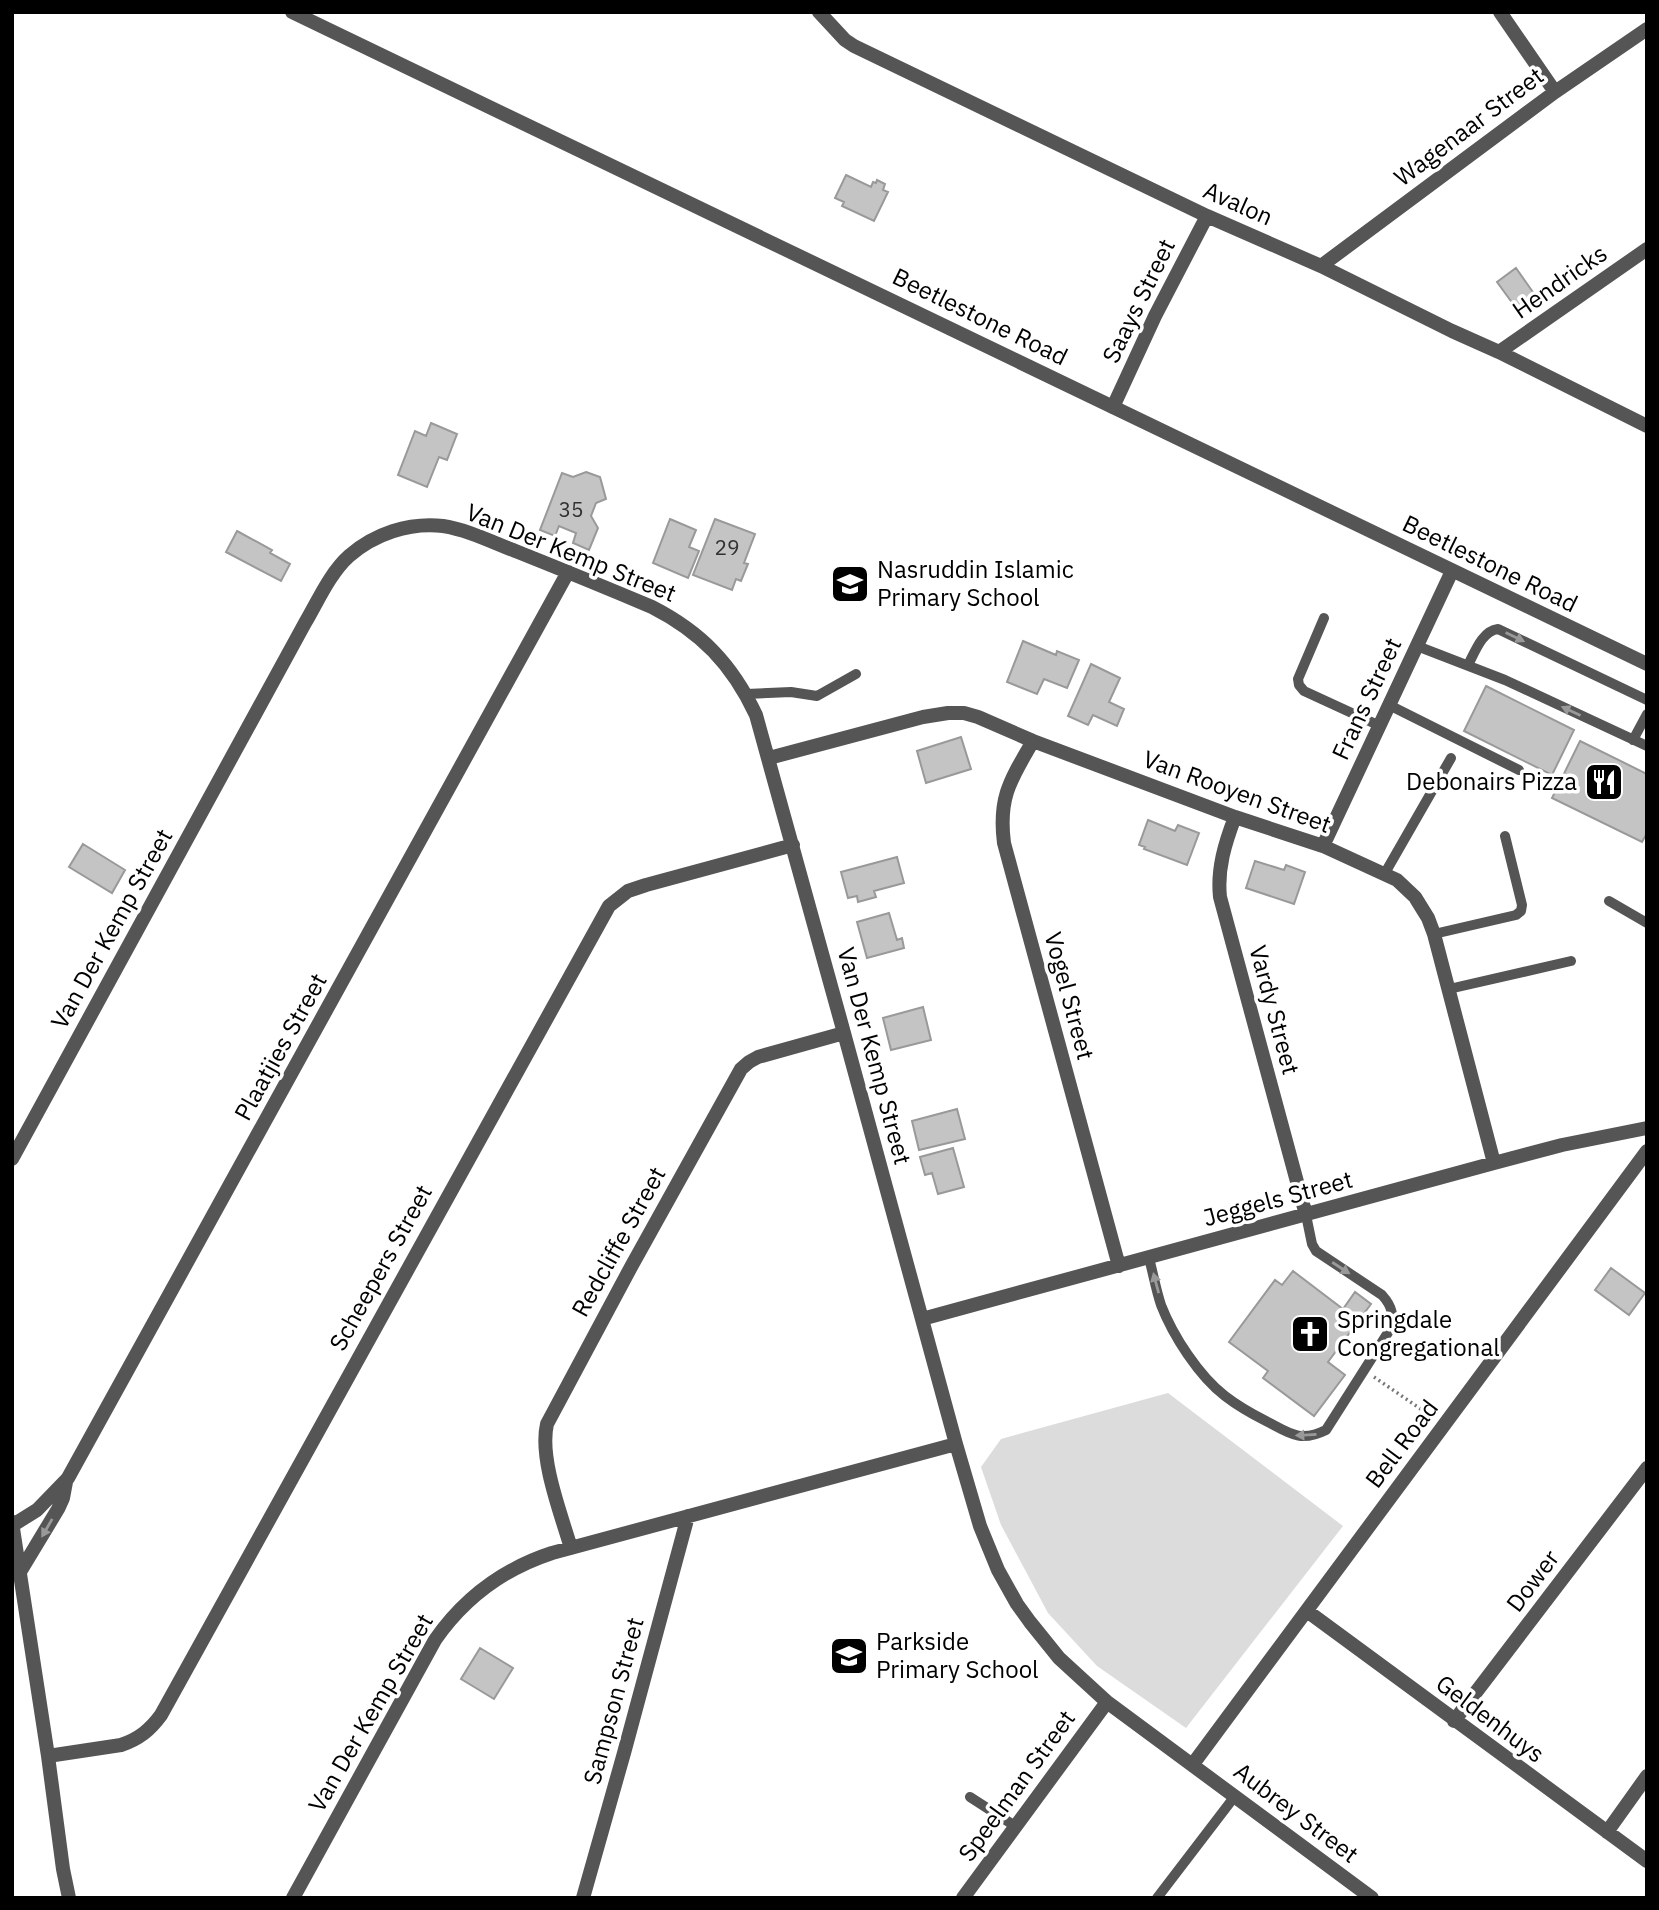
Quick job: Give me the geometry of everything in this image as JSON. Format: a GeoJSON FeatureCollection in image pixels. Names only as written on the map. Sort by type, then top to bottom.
{"type":"FeatureCollection","features":[{"type":"Feature","properties":{"kind":"street","name":"Beetlestone Road"},"geometry":{"type":"LineString","coordinates":[[292,12],[1647,664]]}},
{"type":"Feature","properties":{"kind":"street","name":"Avalon"},"geometry":{"type":"LineString","coordinates":[[819,12],[854,46],[1207,216],[1321,266],[1647,426]]}},
{"type":"Feature","properties":{"kind":"street"},"geometry":{"type":"LineString","coordinates":[[1500,12],[1555,92]]}},
{"type":"Feature","properties":{"kind":"street","name":"Wagenaar Street"},"geometry":{"type":"LineString","coordinates":[[1321,266],[1555,92],[1647,29]]}},
{"type":"Feature","properties":{"kind":"street","name":"Saays Street"},"geometry":{"type":"LineString","coordinates":[[1113,407],[1155,316],[1207,216]]}},
{"type":"Feature","properties":{"kind":"street","name":"Hendricks"},"geometry":{"type":"LineString","coordinates":[[1499,352],[1647,249]]}},
{"type":"Feature","properties":{"kind":"street","name":"Van Der Kemp Street"},"geometry":{"type":"LineString","coordinates":[[12,1159],[299,635],[338,568],[347,558],[389,532],[443,526],[488,540],[652,607],[686,627],[718,654],[746,694],[756,715],[956,1444],[980,1526],[994,1562],[1017,1604],[1059,1658],[1107,1702],[1193,1764]]}},
{"type":"Feature","properties":{"kind":"street","name":"Frans Street"},"geometry":{"type":"LineString","coordinates":[[1323,846],[1452,571]]}},
{"type":"Feature","properties":{"kind":"street","name":"Plaatjies Street"},"geometry":{"type":"LineString","coordinates":[[13,1524],[37,1510],[66,1481],[568,572]]}},
{"type":"Feature","properties":{"kind":"street","name":"Van Rooyen Street"},"geometry":{"type":"LineString","coordinates":[[769,758],[923,717],[964,713],[1235,817],[1323,846],[1385,873],[1415,897],[1428,918],[1494,1163]]}},
{"type":"Feature","properties":{"kind":"street","name":"Vogel Street"},"geometry":{"type":"LineString","coordinates":[[1033,741],[1005,795],[1002,822],[1004,843],[1119,1266]]}},
{"type":"Feature","properties":{"kind":"street","name":"Vardy Street"},"geometry":{"type":"LineString","coordinates":[[1235,817],[1221,863],[1220,897],[1306,1215]]}},
{"type":"Feature","properties":{"kind":"street","name":"Scheepers Street"},"geometry":{"type":"LineString","coordinates":[[48,1756],[121,1745],[132,1741],[153,1726],[161,1715],[609,906],[628,891],[646,884],[793,845]]}},
{"type":"Feature","properties":{"kind":"street","name":"Redcliffe Street"},"geometry":{"type":"LineString","coordinates":[[571,1548],[547,1461],[544,1434],[547,1424],[741,1069],[758,1057],[844,1032]]}},
{"type":"Feature","properties":{"kind":"street","name":"Jeggels Street"},"geometry":{"type":"LineString","coordinates":[[922,1319],[1562,1145],[1647,1128]]}},
{"type":"Feature","properties":{"kind":"street","name":"Bell Road"},"geometry":{"type":"LineString","coordinates":[[1193,1764],[1647,1151]]}},
{"type":"Feature","properties":{"kind":"street","name":"Van Der Kemp Street"},"geometry":{"type":"LineString","coordinates":[[293,1898],[443,1628],[464,1605],[495,1579],[535,1558],[956,1444]]}},
{"type":"Feature","properties":{"kind":"street","name":"Dower"},"geometry":{"type":"LineString","coordinates":[[1454,1721],[1647,1468]]}},
{"type":"Feature","properties":{"kind":"street"},"geometry":{"type":"LineString","coordinates":[[20,1572],[58,1509],[66,1481]]}},
{"type":"Feature","properties":{"kind":"street","name":"Sampson Street"},"geometry":{"type":"LineString","coordinates":[[583,1898],[688,1516]]}},
{"type":"Feature","properties":{"kind":"street"},"geometry":{"type":"LineString","coordinates":[[13,1524],[69,1898]]}},
{"type":"Feature","properties":{"kind":"street","name":"Geldenhuys"},"geometry":{"type":"LineString","coordinates":[[1307,1611],[1647,1861]]}},
{"type":"Feature","properties":{"kind":"street","name":"Speelman Street"},"geometry":{"type":"LineString","coordinates":[[963,1898],[1107,1702]]}},
{"type":"Feature","properties":{"kind":"street","name":"Aubrey Street"},"geometry":{"type":"LineString","coordinates":[[1193,1764],[1371,1898]]}},
{"type":"Feature","properties":{"kind":"street"},"geometry":{"type":"LineString","coordinates":[[1606,1832],[1647,1776]]}},
{"type":"Feature","properties":{"kind":"lane"},"geometry":{"type":"LineString","coordinates":[[1324,618],[1298,679],[1299,685],[1304,691],[1380,726]]}},
{"type":"Feature","properties":{"kind":"lane"},"geometry":{"type":"LineString","coordinates":[[1468,665],[1485,635],[1498,629],[1647,700]]}},
{"type":"Feature","properties":{"kind":"lane"},"geometry":{"type":"LineString","coordinates":[[1417,646],[1505,680],[1647,746]]}},
{"type":"Feature","properties":{"kind":"lane"},"geometry":{"type":"LineString","coordinates":[[746,694],[790,692],[817,696],[856,674]]}},
{"type":"Feature","properties":{"kind":"lane"},"geometry":{"type":"LineString","coordinates":[[1389,705],[1519,770]]}},
{"type":"Feature","properties":{"kind":"lane"},"geometry":{"type":"LineString","coordinates":[[1633,740],[1647,714]]}},
{"type":"Feature","properties":{"kind":"lane"},"geometry":{"type":"LineString","coordinates":[[1385,873],[1451,758]]}},
{"type":"Feature","properties":{"kind":"lane"},"geometry":{"type":"LineString","coordinates":[[1434,934],[1516,915],[1521,911],[1522,905],[1505,836]]}},
{"type":"Feature","properties":{"kind":"lane"},"geometry":{"type":"LineString","coordinates":[[1609,901],[1647,923]]}},
{"type":"Feature","properties":{"kind":"lane"},"geometry":{"type":"LineString","coordinates":[[1449,989],[1571,961]]}},
{"type":"Feature","properties":{"kind":"lane"},"geometry":{"type":"LineString","coordinates":[[1149,1258],[1161,1305],[1187,1354],[1209,1382],[1224,1396],[1281,1430],[1304,1437],[1314,1436],[1325,1430],[1393,1322],[1390,1304],[1382,1295],[1316,1251],[1306,1215]]}},
{"type":"Feature","properties":{"kind":"lane"},"geometry":{"type":"LineString","coordinates":[[1157,1898],[1235,1796]]}},
{"type":"Feature","properties":{"kind":"lane"},"geometry":{"type":"LineString","coordinates":[[970,1797],[1015,1826]]}},
{"type":"Feature","properties":{"kind":"path"},"geometry":{"type":"LineString","coordinates":[[1364,1370],[1424,1411]]}},
{"type":"Feature","properties":{"kind":"shaded area"},"geometry":{"type":"Polygon","coordinates":[[[1168,1393],[1343,1526],[1186,1728],[1097,1666],[1048,1613],[1001,1525],[981,1467],[1001,1439],[1168,1393]]]}},
{"type":"Feature","properties":{"kind":"building"},"geometry":{"type":"Polygon","coordinates":[[[846,175],[871,187],[877,180],[885,184],[883,190],[888,192],[874,221],[842,206],[844,202],[835,198],[846,175]]]}},
{"type":"Feature","properties":{"kind":"building"},"geometry":{"type":"Polygon","coordinates":[[[1516,268],[1535,295],[1530,299],[1533,304],[1526,309],[1522,304],[1516,308],[1497,282],[1516,268]]]}},
{"type":"Feature","properties":{"kind":"building"},"geometry":{"type":"Polygon","coordinates":[[[431,423],[457,434],[447,460],[439,457],[427,487],[398,475],[415,431],[426,436],[431,423]]]}},
{"type":"Feature","properties":{"kind":"building"},"geometry":{"type":"Polygon","coordinates":[[[586,472],[600,477],[606,499],[596,503],[591,516],[598,528],[589,550],[573,543],[576,533],[559,526],[555,536],[540,530],[562,473],[573,477],[586,472]]]}},
{"type":"Feature","properties":{"kind":"building"},"geometry":{"type":"Polygon","coordinates":[[[670,519],[696,530],[689,547],[699,551],[688,578],[653,563],[670,519]]]}},
{"type":"Feature","properties":{"kind":"building"},"geometry":{"type":"Polygon","coordinates":[[[715,519],[755,534],[744,563],[748,564],[741,581],[736,579],[732,590],[693,575],[715,519]]]}},
{"type":"Feature","properties":{"kind":"building"},"geometry":{"type":"Polygon","coordinates":[[[237,531],[272,550],[270,553],[290,564],[281,581],[226,552],[237,531]]]}},
{"type":"Feature","properties":{"kind":"building"},"geometry":{"type":"Polygon","coordinates":[[[1023,641],[1056,655],[1057,651],[1079,660],[1067,688],[1044,679],[1037,694],[1007,682],[1023,641]]]}},
{"type":"Feature","properties":{"kind":"building"},"geometry":{"type":"Polygon","coordinates":[[[1091,664],[1120,678],[1109,702],[1124,709],[1117,726],[1093,715],[1088,725],[1068,716],[1091,664]]]}},
{"type":"Feature","properties":{"kind":"building"},"geometry":{"type":"Polygon","coordinates":[[[1486,686],[1574,730],[1552,775],[1464,731],[1486,686]]]}},
{"type":"Feature","properties":{"kind":"building"},"geometry":{"type":"Polygon","coordinates":[[[961,737],[971,769],[926,783],[917,751],[961,737]]]}},
{"type":"Feature","properties":{"kind":"building"},"geometry":{"type":"Polygon","coordinates":[[[1580,741],[1647,774],[1647,833],[1642,842],[1552,798],[1580,741]]]}},
{"type":"Feature","properties":{"kind":"building"},"geometry":{"type":"Polygon","coordinates":[[[1148,820],[1175,831],[1178,825],[1199,833],[1187,865],[1139,845],[1148,820]]]}},
{"type":"Feature","properties":{"kind":"building"},"geometry":{"type":"Polygon","coordinates":[[[83,844],[125,870],[112,893],[69,867],[83,844]]]}},
{"type":"Feature","properties":{"kind":"building"},"geometry":{"type":"Polygon","coordinates":[[[897,857],[904,883],[874,891],[876,897],[858,902],[857,896],[848,898],[841,872],[897,857]]]}},
{"type":"Feature","properties":{"kind":"building"},"geometry":{"type":"Polygon","coordinates":[[[1255,861],[1284,870],[1286,865],[1305,872],[1294,904],[1246,888],[1255,861]]]}},
{"type":"Feature","properties":{"kind":"building"},"geometry":{"type":"Polygon","coordinates":[[[889,913],[897,940],[902,938],[904,948],[867,958],[857,922],[889,913]]]}},
{"type":"Feature","properties":{"kind":"building"},"geometry":{"type":"Polygon","coordinates":[[[923,1007],[931,1040],[891,1050],[883,1018],[923,1007]]]}},
{"type":"Feature","properties":{"kind":"building"},"geometry":{"type":"Polygon","coordinates":[[[957,1109],[965,1139],[919,1150],[912,1121],[957,1109]]]}},
{"type":"Feature","properties":{"kind":"building"},"geometry":{"type":"Polygon","coordinates":[[[953,1148],[964,1187],[938,1194],[932,1173],[925,1175],[920,1157],[953,1148]]]}},
{"type":"Feature","properties":{"kind":"building"},"geometry":{"type":"Polygon","coordinates":[[[1611,1268],[1645,1293],[1629,1315],[1595,1290],[1611,1268]]]}},
{"type":"Feature","properties":{"kind":"building"},"geometry":{"type":"Polygon","coordinates":[[[1293,1271],[1343,1309],[1355,1292],[1371,1304],[1328,1362],[1345,1375],[1314,1416],[1263,1378],[1268,1371],[1229,1342],[1275,1280],[1282,1285],[1293,1271]]]}},
{"type":"Feature","properties":{"kind":"building"},"geometry":{"type":"Polygon","coordinates":[[[480,1648],[513,1668],[494,1699],[461,1679],[480,1648]]]}},
{"type":"Feature","properties":{"kind":"place","name":"Nasruddin Islamic Primary School"},"geometry":{"type":"Point","coordinates":[850,584]}},
{"type":"Feature","properties":{"kind":"place","name":"Debonairs Pizza"},"geometry":{"type":"Point","coordinates":[1604,782]}},
{"type":"Feature","properties":{"kind":"place","name":"Springdale Congregational"},"geometry":{"type":"Point","coordinates":[1310,1334]}},
{"type":"Feature","properties":{"kind":"place","name":"Parkside Primary School"},"geometry":{"type":"Point","coordinates":[849,1656]}}]}
